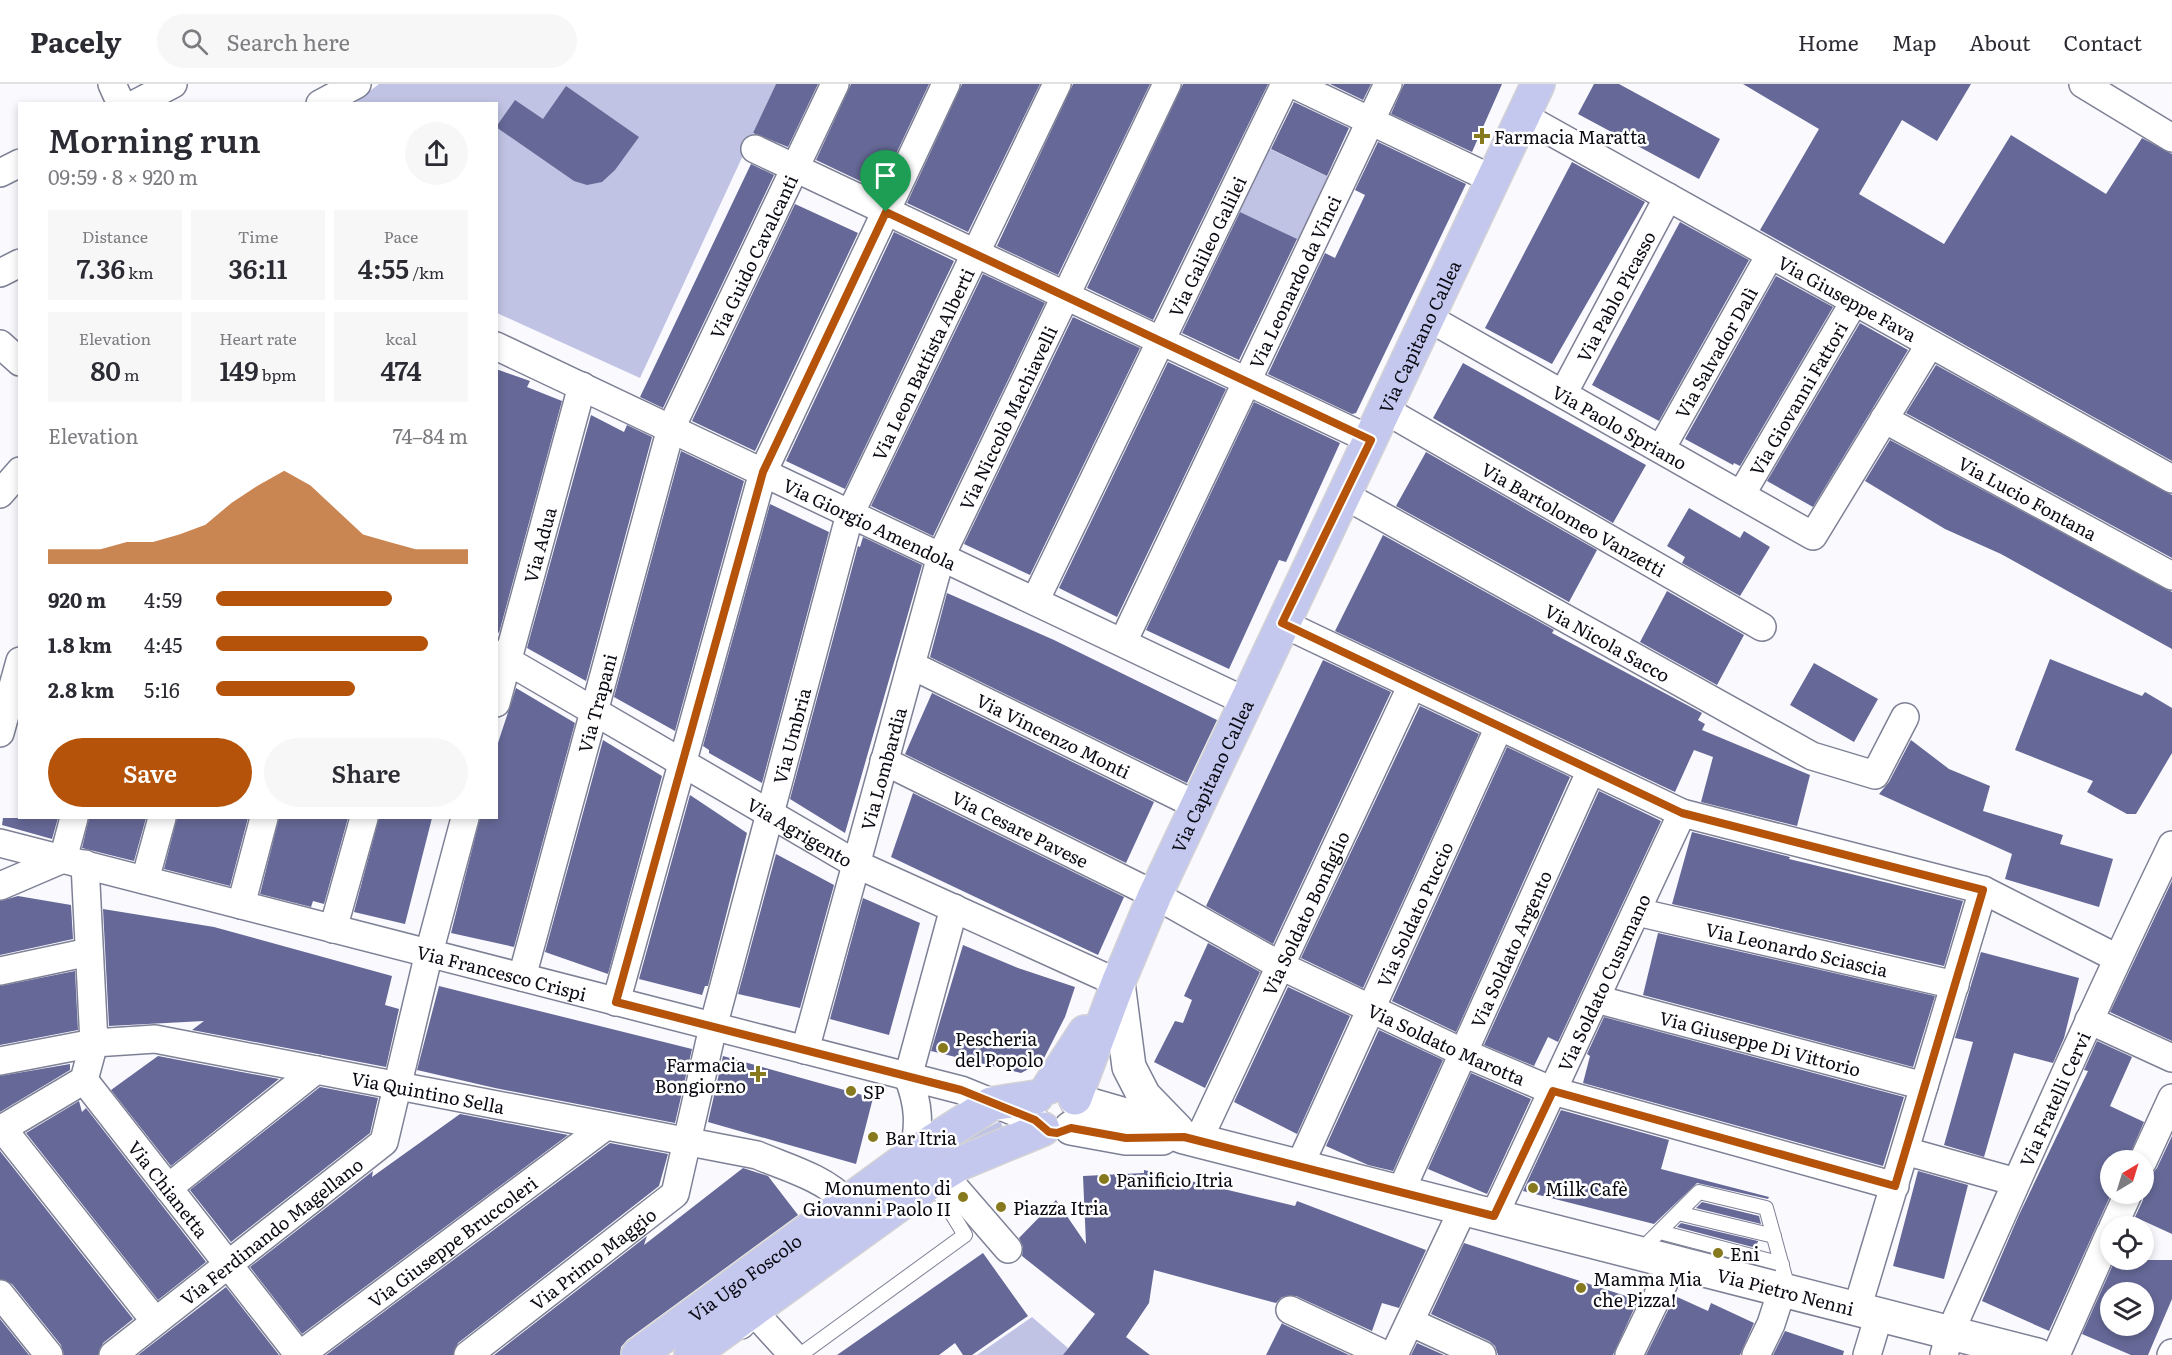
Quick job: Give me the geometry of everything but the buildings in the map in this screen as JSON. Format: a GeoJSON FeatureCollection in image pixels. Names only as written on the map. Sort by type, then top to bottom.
{"type":"FeatureCollection","features":[{"type":"Feature","properties":{"kind":"main road","name":"Via Capitano Callea"},"geometry":{"type":"LineString","coordinates":[[1055,1109],[1118,983],[1196,805],[1538,84]]}},
{"type":"Feature","properties":{"kind":"main road"},"geometry":{"type":"LineString","coordinates":[[1118,983],[1129,1067],[1144,1096],[1191,1139]]}},
{"type":"Feature","properties":{"kind":"main road","name":"Via Ugo Foscolo"},"geometry":{"type":"LineString","coordinates":[[638,1355],[845,1201],[991,1104],[1055,1109]]}},
{"type":"Feature","properties":{"kind":"main road","name":"Via Pietro Nenni"},"geometry":{"type":"LineString","coordinates":[[1055,1109],[1126,1138],[1191,1139],[1479,1213],[1651,1243],[1674,1262],[1782,1277],[1947,1344],[2037,1355]]}},
{"type":"Feature","properties":{"kind":"main road","name":"Via Ugo Foscolo"},"geometry":{"type":"LineString","coordinates":[[691,1355],[937,1178],[1055,1109]]}},
{"type":"Feature","properties":{"kind":"street"},"geometry":{"type":"LineString","coordinates":[[112,84],[121,102]]}},
{"type":"Feature","properties":{"kind":"street"},"geometry":{"type":"LineString","coordinates":[[139,102],[172,84]]}},
{"type":"Feature","properties":{"kind":"street"},"geometry":{"type":"LineString","coordinates":[[324,102],[357,84]]}},
{"type":"Feature","properties":{"kind":"street","name":"Via Guido Cavalcanti"},"geometry":{"type":"LineString","coordinates":[[670,429],[835,84]]}},
{"type":"Feature","properties":{"kind":"street"},"geometry":{"type":"LineString","coordinates":[[616,1002],[763,472],[946,84]]}},
{"type":"Feature","properties":{"kind":"street","name":"Via Leon Battista Alberti"},"geometry":{"type":"LineString","coordinates":[[850,514],[1057,84]]}},
{"type":"Feature","properties":{"kind":"street","name":"Via Niccolò Machiavelli"},"geometry":{"type":"LineString","coordinates":[[941,556],[1167,84]]}},
{"type":"Feature","properties":{"kind":"street","name":"Via Galileo Galilei"},"geometry":{"type":"LineString","coordinates":[[1035,601],[1285,84]]}},
{"type":"Feature","properties":{"kind":"street"},"geometry":{"type":"LineString","coordinates":[[1293,84],[1492,179]]}},
{"type":"Feature","properties":{"kind":"street","name":"Via Leonardo da Vinci"},"geometry":{"type":"LineString","coordinates":[[1123,642],[1388,84]]}},
{"type":"Feature","properties":{"kind":"street"},"geometry":{"type":"LineString","coordinates":[[2083,84],[2172,138]]}},
{"type":"Feature","properties":{"kind":"street","name":"Via Giuseppe Fava"},"geometry":{"type":"LineString","coordinates":[[1523,116],[2172,479]]}},
{"type":"Feature","properties":{"kind":"street"},"geometry":{"type":"LineString","coordinates":[[755,149],[1246,383],[1371,440]]}},
{"type":"Feature","properties":{"kind":"street"},"geometry":{"type":"LineString","coordinates":[[0,173],[18,164]]}},
{"type":"Feature","properties":{"kind":"street","name":"Via Pablo Picasso"},"geometry":{"type":"LineString","coordinates":[[1563,394],[1668,197]]}},
{"type":"Feature","properties":{"kind":"street","name":"Via Salvador Dalì"},"geometry":{"type":"LineString","coordinates":[[1661,449],[1770,255]]}},
{"type":"Feature","properties":{"kind":"street"},"geometry":{"type":"LineString","coordinates":[[0,273],[18,264]]}},
{"type":"Feature","properties":{"kind":"street","name":"Via Giovanni Fattori"},"geometry":{"type":"LineString","coordinates":[[1741,495],[1854,302]]}},
{"type":"Feature","properties":{"kind":"street","name":"Via Paolo Spriano"},"geometry":{"type":"LineString","coordinates":[[1427,317],[1814,536],[1884,418]]}},
{"type":"Feature","properties":{"kind":"street"},"geometry":{"type":"LineString","coordinates":[[0,344],[18,360]]}},
{"type":"Feature","properties":{"kind":"street"},"geometry":{"type":"LineString","coordinates":[[1884,418],[1930,344]]}},
{"type":"Feature","properties":{"kind":"street","name":"Via Giorgio Amendola"},"geometry":{"type":"LineString","coordinates":[[498,347],[1245,701]]}},
{"type":"Feature","properties":{"kind":"street","name":"Via Adua"},"geometry":{"type":"LineString","coordinates":[[498,688],[502,658],[582,387]]}},
{"type":"Feature","properties":{"kind":"street","name":"Via Bartolomeo Vanzetti"},"geometry":{"type":"LineString","coordinates":[[1385,410],[1762,627]]}},
{"type":"Feature","properties":{"kind":"street","name":"Via Lucio Fontana"},"geometry":{"type":"LineString","coordinates":[[1884,418],[2172,576]]}},
{"type":"Feature","properties":{"kind":"street","name":"Via Trapani"},"geometry":{"type":"LineString","coordinates":[[522,977],[670,429]]}},
{"type":"Feature","properties":{"kind":"street"},"geometry":{"type":"LineString","coordinates":[[0,494],[18,473]]}},
{"type":"Feature","properties":{"kind":"street","name":"Via Nicola Sacco"},"geometry":{"type":"LineString","coordinates":[[1344,495],[1812,756],[1875,775],[1905,717]]}},
{"type":"Feature","properties":{"kind":"street","name":"Via Umbria"},"geometry":{"type":"LineString","coordinates":[[713,1027],[850,514]]}},
{"type":"Feature","properties":{"kind":"street","name":"Via Lombardia"},"geometry":{"type":"LineString","coordinates":[[805,1050],[941,556]]}},
{"type":"Feature","properties":{"kind":"street"},"geometry":{"type":"LineString","coordinates":[[1282,623],[1682,813],[1983,890],[2117,957]]}},
{"type":"Feature","properties":{"kind":"street","name":"Via Agrigento"},"geometry":{"type":"LineString","coordinates":[[502,658],[856,864],[1118,983]]}},
{"type":"Feature","properties":{"kind":"street"},"geometry":{"type":"LineString","coordinates":[[0,733],[14,663]]}},
{"type":"Feature","properties":{"kind":"street","name":"Via Vincenzo Monti"},"geometry":{"type":"LineString","coordinates":[[911,665],[1196,805]]}},
{"type":"Feature","properties":{"kind":"street","name":"Via Soldato Bonfiglio"},"geometry":{"type":"LineString","coordinates":[[1191,1139],[1281,966],[1412,685]]}},
{"type":"Feature","properties":{"kind":"street","name":"Via Soldato Puccio"},"geometry":{"type":"LineString","coordinates":[[1299,1167],[1499,727]]}},
{"type":"Feature","properties":{"kind":"street","name":"Via Cesare Pavese"},"geometry":{"type":"LineString","coordinates":[[884,761],[1155,895]]}},
{"type":"Feature","properties":{"kind":"street","name":"Via Soldato Argento"},"geometry":{"type":"LineString","coordinates":[[1400,1192],[1591,770]]}},
{"type":"Feature","properties":{"kind":"street","name":"Via Soldato Cusumano"},"geometry":{"type":"LineString","coordinates":[[1395,1355],[1410,1322],[1553,1091],[1682,813]]}},
{"type":"Feature","properties":{"kind":"street"},"geometry":{"type":"LineString","coordinates":[[74,819],[74,862],[89,952],[94,1043],[84,1080],[1,1129],[155,1321]]}},
{"type":"Feature","properties":{"kind":"street"},"geometry":{"type":"LineString","coordinates":[[145,880],[162,819]]}},
{"type":"Feature","properties":{"kind":"street"},"geometry":{"type":"LineString","coordinates":[[241,905],[264,819]]}},
{"type":"Feature","properties":{"kind":"street"},"geometry":{"type":"LineString","coordinates":[[333,929],[364,819]]}},
{"type":"Feature","properties":{"kind":"street"},"geometry":{"type":"LineString","coordinates":[[429,953],[465,819]]}},
{"type":"Feature","properties":{"kind":"street","name":"Via Francesco Crispi"},"geometry":{"type":"LineString","coordinates":[[0,843],[961,1090],[991,1104]]}},
{"type":"Feature","properties":{"kind":"street","name":"Via Fratelli Cervi"},"geometry":{"type":"LineString","coordinates":[[1947,1344],[2016,1182],[2117,957],[2172,845]]}},
{"type":"Feature","properties":{"kind":"street"},"geometry":{"type":"LineString","coordinates":[[0,886],[74,862]]}},
{"type":"Feature","properties":{"kind":"street"},"geometry":{"type":"LineString","coordinates":[[1867,1355],[1868,1312],[1895,1186],[1983,890]]}},
{"type":"Feature","properties":{"kind":"street","name":"Via Soldato Marotta"},"geometry":{"type":"LineString","coordinates":[[1155,895],[1281,966],[1464,1053],[1553,1091],[1895,1186]]}},
{"type":"Feature","properties":{"kind":"street"},"geometry":{"type":"LineString","coordinates":[[913,1154],[919,1114],[916,1096],[908,1077],[954,908]]}},
{"type":"Feature","properties":{"kind":"street","name":"Via Leonardo Sciascia"},"geometry":{"type":"LineString","coordinates":[[1637,912],[1955,985]]}},
{"type":"Feature","properties":{"kind":"street"},"geometry":{"type":"LineString","coordinates":[[0,972],[89,952]]}},
{"type":"Feature","properties":{"kind":"street","name":"Via Ferdinando Magellano"},"geometry":{"type":"LineString","coordinates":[[113,1355],[384,1142],[429,953]]}},
{"type":"Feature","properties":{"kind":"street","name":"Via Giuseppe Di Vittorio"},"geometry":{"type":"LineString","coordinates":[[1596,999],[1924,1086]]}},
{"type":"Feature","properties":{"kind":"street"},"geometry":{"type":"LineString","coordinates":[[2089,1020],[2172,1058]]}},
{"type":"Feature","properties":{"kind":"street","name":"Via Primo Maggio"},"geometry":{"type":"LineString","coordinates":[[468,1355],[675,1194],[713,1027]]}},
{"type":"Feature","properties":{"kind":"street","name":"Via Quintino Sella"},"geometry":{"type":"LineString","coordinates":[[0,1061],[94,1043],[155,1039],[757,1155],[819,1184],[838,1194],[845,1201]]}},
{"type":"Feature","properties":{"kind":"street"},"geometry":{"type":"LineString","coordinates":[[168,1188],[316,1070]]}},
{"type":"Feature","properties":{"kind":"street","name":"Via Chianetta"},"geometry":{"type":"LineString","coordinates":[[84,1080],[299,1355]]}},
{"type":"Feature","properties":{"kind":"street"},"geometry":{"type":"LineString","coordinates":[[2148,1150],[2172,1098]]}},
{"type":"Feature","properties":{"kind":"street","name":"Via Giuseppe Bruccoleri"},"geometry":{"type":"LineString","coordinates":[[299,1355],[606,1126]]}},
{"type":"Feature","properties":{"kind":"street"},"geometry":{"type":"LineString","coordinates":[[1905,1151],[2016,1182]]}},
{"type":"Feature","properties":{"kind":"street"},"geometry":{"type":"LineString","coordinates":[[937,1178],[1008,1249]]}},
{"type":"Feature","properties":{"kind":"street"},"geometry":{"type":"LineString","coordinates":[[2055,1355],[2100,1255]]}},
{"type":"Feature","properties":{"kind":"street"},"geometry":{"type":"LineString","coordinates":[[1629,1355],[1674,1262]]}},
{"type":"Feature","properties":{"kind":"street"},"geometry":{"type":"LineString","coordinates":[[1756,1355],[1771,1324],[1782,1277]]}},
{"type":"Feature","properties":{"kind":"street"},"geometry":{"type":"LineString","coordinates":[[0,1294],[49,1355]]}},
{"type":"Feature","properties":{"kind":"street"},"geometry":{"type":"LineString","coordinates":[[718,1355],[752,1310],[793,1355]]}},
{"type":"Feature","properties":{"kind":"street"},"geometry":{"type":"LineString","coordinates":[[1290,1310],[1386,1355]]}},
{"type":"Feature","properties":{"kind":"street"},"geometry":{"type":"LineString","coordinates":[[1410,1322],[1482,1355]]}},
{"type":"Feature","properties":{"kind":"lane"},"geometry":{"type":"LineString","coordinates":[[800,1355],[965,1235],[937,1178]]}},
{"type":"Feature","properties":{"kind":"lane"},"geometry":{"type":"LineString","coordinates":[[1699,1192],[1766,1208],[1782,1277],[1651,1243],[1699,1192]]}},
{"type":"Feature","properties":{"kind":"lane"},"geometry":{"type":"LineString","coordinates":[[1678,1213],[1774,1236]]}},
{"type":"Feature","properties":{"kind":"shaded area"},"geometry":{"type":"Polygon","coordinates":[[[379,84],[776,84],[640,378],[498,313],[498,102],[356,102],[379,84]]]}},
{"type":"Feature","properties":{"kind":"shaded area"},"geometry":{"type":"Polygon","coordinates":[[[1266,147],[1335,180],[1306,244],[1235,210],[1266,147]]]}},
{"type":"Feature","properties":{"kind":"shaded area"},"geometry":{"type":"Polygon","coordinates":[[[1000,1121],[1004,1129],[966,1149],[962,1141],[1000,1121]]]}},
{"type":"Feature","properties":{"kind":"shaded area"},"geometry":{"type":"Polygon","coordinates":[[[1032,1317],[1068,1348],[1064,1355],[977,1355],[1032,1317]]]}},
{"type":"Feature","properties":{"kind":"place","name":"Farmacia Maratta"},"geometry":{"type":"Point","coordinates":[1482,136]}},
{"type":"Feature","properties":{"kind":"place","name":"Pescheria del Popolo"},"geometry":{"type":"Point","coordinates":[943,1048]}},
{"type":"Feature","properties":{"kind":"place","name":"Farmacia Bongiorno"},"geometry":{"type":"Point","coordinates":[758,1074]}},
{"type":"Feature","properties":{"kind":"place","name":"SP"},"geometry":{"type":"Point","coordinates":[851,1091]}},
{"type":"Feature","properties":{"kind":"place","name":"Bar Itria"},"geometry":{"type":"Point","coordinates":[873,1137]}},
{"type":"Feature","properties":{"kind":"place","name":"Panificio Itria"},"geometry":{"type":"Point","coordinates":[1104,1179]}},
{"type":"Feature","properties":{"kind":"place","name":"Milk Cafè"},"geometry":{"type":"Point","coordinates":[1533,1188]}},
{"type":"Feature","properties":{"kind":"place","name":"Monumento di Giovanni Paolo II"},"geometry":{"type":"Point","coordinates":[963,1197]}},
{"type":"Feature","properties":{"kind":"place","name":"Piazza Itria"},"geometry":{"type":"Point","coordinates":[1001,1207]}},
{"type":"Feature","properties":{"kind":"place","name":"Eni"},"geometry":{"type":"Point","coordinates":[1718,1253]}},
{"type":"Feature","properties":{"kind":"place","name":"Mamma Mia che Pizza!"},"geometry":{"type":"Point","coordinates":[1581,1288]}},
{"type":"Feature","properties":{"kind":"route"},"geometry":{"type":"LineString","coordinates":[[886,212],[1371,440],[1282,623],[1682,813],[1983,890],[1895,1186],[1553,1091],[1494,1216],[1184,1137],[1126,1138],[1071,1128],[1057,1133],[1049,1132],[1038,1125],[1035,1120],[961,1090],[616,1002],[763,472],[886,212]]}}]}
